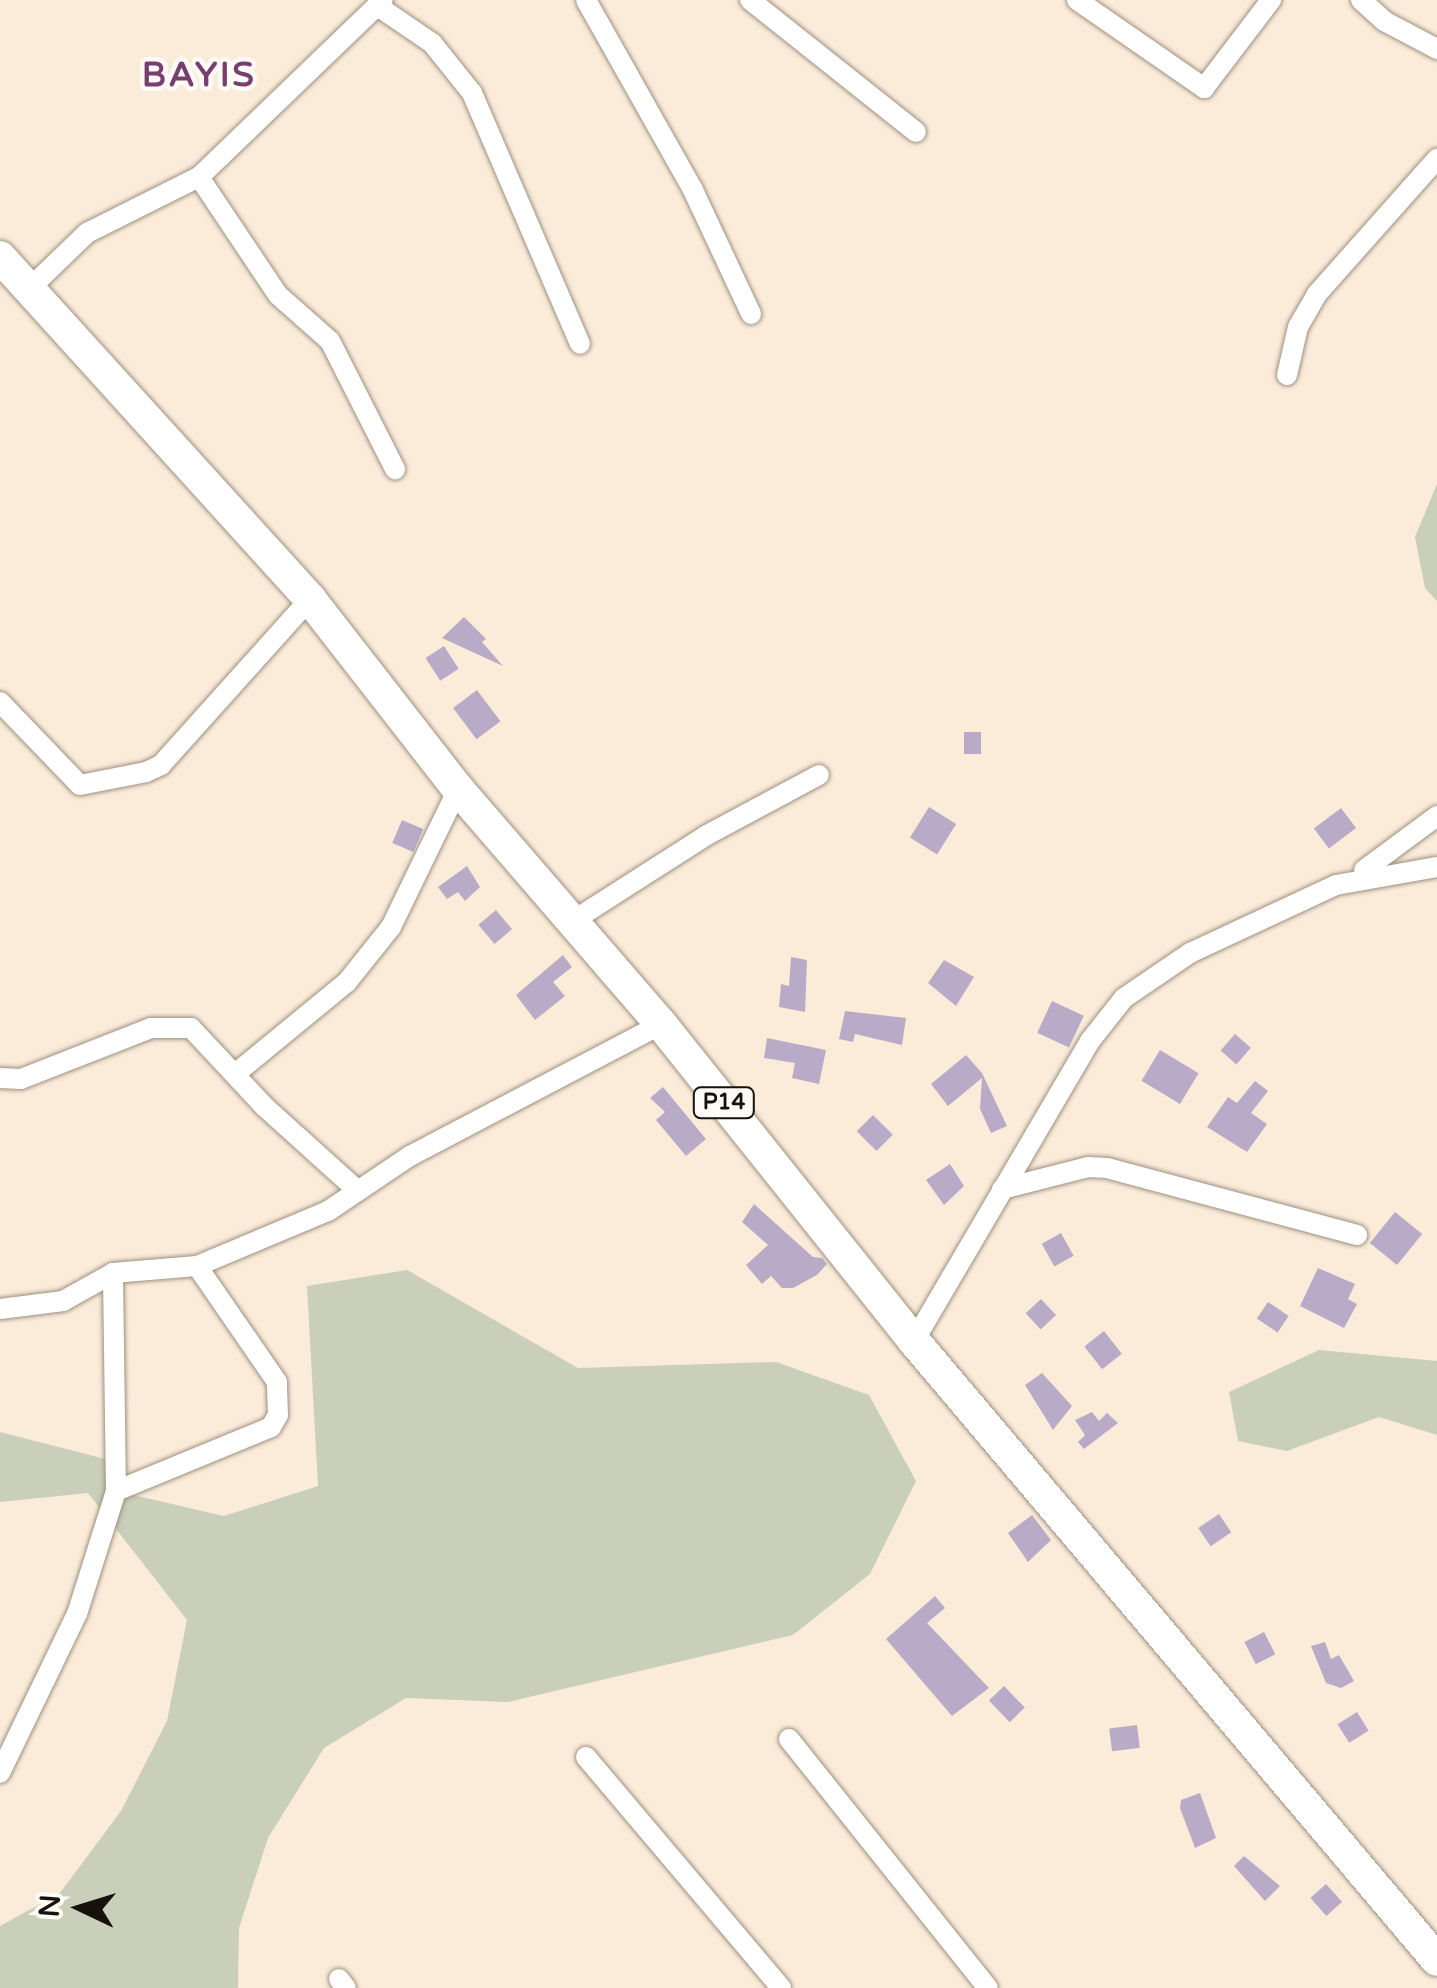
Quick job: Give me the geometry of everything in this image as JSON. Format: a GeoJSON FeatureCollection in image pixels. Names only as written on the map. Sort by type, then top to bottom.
{"type":"FeatureCollection","features":[{"type":"Feature","properties":{"kind":"main road","name":"P14"},"geometry":{"type":"LineString","coordinates":[[0,257],[310,599],[458,789],[661,1024],[914,1341],[1437,1960]]}},
{"type":"Feature","properties":{"kind":"street"},"geometry":{"type":"LineString","coordinates":[[586,0],[694,190],[751,314]]}},
{"type":"Feature","properties":{"kind":"street"},"geometry":{"type":"LineString","coordinates":[[750,0],[916,132]]}},
{"type":"Feature","properties":{"kind":"street"},"geometry":{"type":"LineString","coordinates":[[1077,0],[1204,88],[1272,0]]}},
{"type":"Feature","properties":{"kind":"street"},"geometry":{"type":"LineString","coordinates":[[1362,0],[1384,21],[1437,50]]}},
{"type":"Feature","properties":{"kind":"street"},"geometry":{"type":"LineString","coordinates":[[28,290],[87,233],[199,177],[381,4],[432,43],[472,93],[580,344]]}},
{"type":"Feature","properties":{"kind":"street"},"geometry":{"type":"LineString","coordinates":[[1287,375],[1311,303],[1437,159]]}},
{"type":"Feature","properties":{"kind":"street"},"geometry":{"type":"LineString","coordinates":[[199,177],[278,295],[330,341],[394,469]]}},
{"type":"Feature","properties":{"kind":"street"},"geometry":{"type":"LineString","coordinates":[[0,702],[80,785],[146,772],[161,765],[310,599]]}},
{"type":"Feature","properties":{"kind":"street"},"geometry":{"type":"LineString","coordinates":[[572,922],[707,835],[818,774]]}},
{"type":"Feature","properties":{"kind":"street"},"geometry":{"type":"LineString","coordinates":[[234,1074],[347,982],[391,928],[458,789]]}},
{"type":"Feature","properties":{"kind":"street"},"geometry":{"type":"LineString","coordinates":[[914,1341],[1090,1040],[1124,998],[1190,953],[1387,857],[1437,816]]}},
{"type":"Feature","properties":{"kind":"street"},"geometry":{"type":"LineString","coordinates":[[1336,885],[1437,867]]}},
{"type":"Feature","properties":{"kind":"street"},"geometry":{"type":"LineString","coordinates":[[0,1308],[62,1301],[114,1273],[197,1266],[328,1211],[410,1156],[661,1024]]}},
{"type":"Feature","properties":{"kind":"street"},"geometry":{"type":"LineString","coordinates":[[0,1078],[21,1079],[151,1028],[180,1027],[205,1038],[234,1074],[358,1191]]}},
{"type":"Feature","properties":{"kind":"street"},"geometry":{"type":"LineString","coordinates":[[1002,1189],[1088,1167],[1107,1168],[1356,1235]]}},
{"type":"Feature","properties":{"kind":"street"},"geometry":{"type":"LineString","coordinates":[[116,1491],[271,1426],[278,1415],[277,1382],[197,1266]]}},
{"type":"Feature","properties":{"kind":"street"},"geometry":{"type":"LineString","coordinates":[[0,1772],[77,1614],[116,1491],[114,1273]]}},
{"type":"Feature","properties":{"kind":"street"},"geometry":{"type":"LineString","coordinates":[[789,1739],[988,1988]]}},
{"type":"Feature","properties":{"kind":"street"},"geometry":{"type":"LineString","coordinates":[[586,1757],[781,1988]]}},
{"type":"Feature","properties":{"kind":"green space"},"geometry":{"type":"Polygon","coordinates":[[[1437,484],[1437,601],[1425,588],[1415,537],[1437,484]]]}},
{"type":"Feature","properties":{"kind":"green space"},"geometry":{"type":"Polygon","coordinates":[[[407,1270],[578,1368],[776,1362],[869,1395],[916,1481],[870,1574],[793,1635],[508,1702],[406,1698],[324,1748],[268,1838],[239,1928],[238,1988],[0,1988],[0,1926],[60,1893],[121,1811],[167,1721],[187,1620],[88,1493],[0,1502],[0,1432],[117,1462],[116,1491],[224,1516],[318,1486],[307,1286],[407,1270]]]}},
{"type":"Feature","properties":{"kind":"green space"},"geometry":{"type":"Polygon","coordinates":[[[1319,1350],[1437,1361],[1437,1435],[1379,1417],[1287,1451],[1238,1441],[1229,1392],[1319,1350]]]}},
{"type":"Feature","properties":{"kind":"building"},"geometry":{"type":"Polygon","coordinates":[[[464,617],[486,639],[482,642],[503,666],[442,638],[464,617]]]}},
{"type":"Feature","properties":{"kind":"building"},"geometry":{"type":"Polygon","coordinates":[[[444,646],[459,669],[440,681],[426,658],[444,646]]]}},
{"type":"Feature","properties":{"kind":"building"},"geometry":{"type":"Polygon","coordinates":[[[477,690],[500,721],[477,739],[453,708],[477,690]]]}},
{"type":"Feature","properties":{"kind":"building"},"geometry":{"type":"Polygon","coordinates":[[[964,732],[981,732],[981,754],[964,754],[964,732]]]}},
{"type":"Feature","properties":{"kind":"building"},"geometry":{"type":"Polygon","coordinates":[[[929,807],[956,824],[937,854],[910,838],[929,807]]]}},
{"type":"Feature","properties":{"kind":"building"},"geometry":{"type":"Polygon","coordinates":[[[1341,808],[1356,828],[1329,848],[1314,828],[1341,808]]]}},
{"type":"Feature","properties":{"kind":"building"},"geometry":{"type":"Polygon","coordinates":[[[402,820],[423,829],[413,852],[392,843],[402,820]]]}},
{"type":"Feature","properties":{"kind":"building"},"geometry":{"type":"Polygon","coordinates":[[[467,866],[480,887],[465,901],[458,892],[447,899],[438,887],[467,866]]]}},
{"type":"Feature","properties":{"kind":"building"},"geometry":{"type":"Polygon","coordinates":[[[496,910],[512,929],[494,944],[478,925],[496,910]]]}},
{"type":"Feature","properties":{"kind":"building"},"geometry":{"type":"Polygon","coordinates":[[[563,955],[572,967],[553,982],[565,996],[535,1020],[516,995],[563,955]]]}},
{"type":"Feature","properties":{"kind":"building"},"geometry":{"type":"Polygon","coordinates":[[[791,957],[807,960],[805,1012],[779,1007],[781,984],[789,986],[791,957]]]}},
{"type":"Feature","properties":{"kind":"building"},"geometry":{"type":"Polygon","coordinates":[[[944,960],[974,977],[956,1006],[928,983],[944,960]]]}},
{"type":"Feature","properties":{"kind":"building"},"geometry":{"type":"Polygon","coordinates":[[[1052,1001],[1084,1016],[1069,1048],[1037,1033],[1052,1001]]]}},
{"type":"Feature","properties":{"kind":"building"},"geometry":{"type":"Polygon","coordinates":[[[845,1011],[906,1018],[902,1045],[855,1034],[853,1042],[839,1039],[845,1011]]]}},
{"type":"Feature","properties":{"kind":"building"},"geometry":{"type":"Polygon","coordinates":[[[1235,1034],[1251,1048],[1236,1064],[1221,1051],[1235,1034]]]}},
{"type":"Feature","properties":{"kind":"building"},"geometry":{"type":"Polygon","coordinates":[[[767,1038],[826,1050],[819,1084],[792,1078],[795,1063],[764,1058],[767,1038]]]}},
{"type":"Feature","properties":{"kind":"building"},"geometry":{"type":"Polygon","coordinates":[[[1160,1050],[1199,1073],[1180,1104],[1141,1081],[1160,1050]]]}},
{"type":"Feature","properties":{"kind":"building"},"geometry":{"type":"Polygon","coordinates":[[[966,1055],[982,1073],[1007,1126],[991,1133],[980,1109],[982,1078],[948,1106],[931,1084],[966,1055]]]}},
{"type":"Feature","properties":{"kind":"building"},"geometry":{"type":"Polygon","coordinates":[[[1255,1081],[1268,1091],[1251,1113],[1267,1124],[1247,1152],[1207,1127],[1228,1097],[1237,1103],[1255,1081]]]}},
{"type":"Feature","properties":{"kind":"building"},"geometry":{"type":"Polygon","coordinates":[[[663,1087],[706,1139],[686,1156],[656,1120],[665,1112],[650,1098],[663,1087]]]}},
{"type":"Feature","properties":{"kind":"building"},"geometry":{"type":"Polygon","coordinates":[[[873,1115],[893,1135],[877,1151],[857,1131],[873,1115]]]}},
{"type":"Feature","properties":{"kind":"building"},"geometry":{"type":"Polygon","coordinates":[[[950,1164],[964,1186],[944,1205],[926,1180],[950,1164]]]}},
{"type":"Feature","properties":{"kind":"building"},"geometry":{"type":"Polygon","coordinates":[[[754,1204],[813,1257],[822,1258],[827,1264],[817,1275],[793,1288],[782,1288],[771,1276],[762,1284],[746,1265],[768,1245],[742,1222],[754,1204]]]}},
{"type":"Feature","properties":{"kind":"building"},"geometry":{"type":"Polygon","coordinates":[[[1395,1212],[1422,1234],[1397,1265],[1370,1243],[1395,1212]]]}},
{"type":"Feature","properties":{"kind":"building"},"geometry":{"type":"Polygon","coordinates":[[[1061,1233],[1074,1256],[1054,1266],[1042,1244],[1061,1233]]]}},
{"type":"Feature","properties":{"kind":"building"},"geometry":{"type":"Polygon","coordinates":[[[1318,1268],[1355,1284],[1348,1299],[1357,1304],[1344,1328],[1300,1306],[1318,1268]]]}},
{"type":"Feature","properties":{"kind":"building"},"geometry":{"type":"Polygon","coordinates":[[[1041,1299],[1056,1315],[1041,1329],[1026,1313],[1041,1299]]]}},
{"type":"Feature","properties":{"kind":"building"},"geometry":{"type":"Polygon","coordinates":[[[1268,1302],[1289,1316],[1278,1333],[1257,1319],[1268,1302]]]}},
{"type":"Feature","properties":{"kind":"building"},"geometry":{"type":"Polygon","coordinates":[[[1104,1331],[1122,1354],[1102,1369],[1084,1346],[1104,1331]]]}},
{"type":"Feature","properties":{"kind":"building"},"geometry":{"type":"Polygon","coordinates":[[[1042,1373],[1072,1406],[1053,1430],[1025,1385],[1042,1373]]]}},
{"type":"Feature","properties":{"kind":"building"},"geometry":{"type":"Polygon","coordinates":[[[1092,1412],[1099,1421],[1107,1413],[1118,1423],[1084,1449],[1078,1442],[1085,1435],[1075,1420],[1092,1412]]]}},
{"type":"Feature","properties":{"kind":"building"},"geometry":{"type":"Polygon","coordinates":[[[1219,1514],[1231,1532],[1211,1546],[1198,1528],[1219,1514]]]}},
{"type":"Feature","properties":{"kind":"building"},"geometry":{"type":"Polygon","coordinates":[[[1032,1515],[1051,1540],[1028,1562],[1008,1533],[1032,1515]]]}},
{"type":"Feature","properties":{"kind":"building"},"geometry":{"type":"Polygon","coordinates":[[[935,1596],[945,1608],[927,1623],[989,1688],[952,1716],[886,1639],[935,1596]]]}},
{"type":"Feature","properties":{"kind":"building"},"geometry":{"type":"Polygon","coordinates":[[[1264,1632],[1275,1654],[1256,1664],[1244,1642],[1264,1632]]]}},
{"type":"Feature","properties":{"kind":"building"},"geometry":{"type":"Polygon","coordinates":[[[1325,1642],[1331,1659],[1339,1655],[1354,1681],[1341,1688],[1326,1683],[1311,1646],[1325,1642]]]}},
{"type":"Feature","properties":{"kind":"building"},"geometry":{"type":"Polygon","coordinates":[[[1004,1686],[1025,1708],[1010,1722],[989,1701],[1004,1686]]]}},
{"type":"Feature","properties":{"kind":"building"},"geometry":{"type":"Polygon","coordinates":[[[1357,1712],[1369,1731],[1349,1743],[1337,1724],[1357,1712]]]}},
{"type":"Feature","properties":{"kind":"building"},"geometry":{"type":"Polygon","coordinates":[[[1137,1725],[1140,1748],[1112,1751],[1109,1728],[1137,1725]]]}},
{"type":"Feature","properties":{"kind":"building"},"geometry":{"type":"Polygon","coordinates":[[[1200,1793],[1216,1838],[1195,1848],[1180,1808],[1181,1800],[1200,1793]]]}},
{"type":"Feature","properties":{"kind":"building"},"geometry":{"type":"Polygon","coordinates":[[[1244,1856],[1280,1886],[1265,1901],[1234,1866],[1244,1856]]]}},
{"type":"Feature","properties":{"kind":"building"},"geometry":{"type":"Polygon","coordinates":[[[1326,1884],[1342,1902],[1326,1916],[1310,1898],[1326,1884]]]}},
{"type":"Feature","properties":{"kind":"district","name":"BAYIS"},"geometry":{"type":"Point","coordinates":[199,75]}}]}
